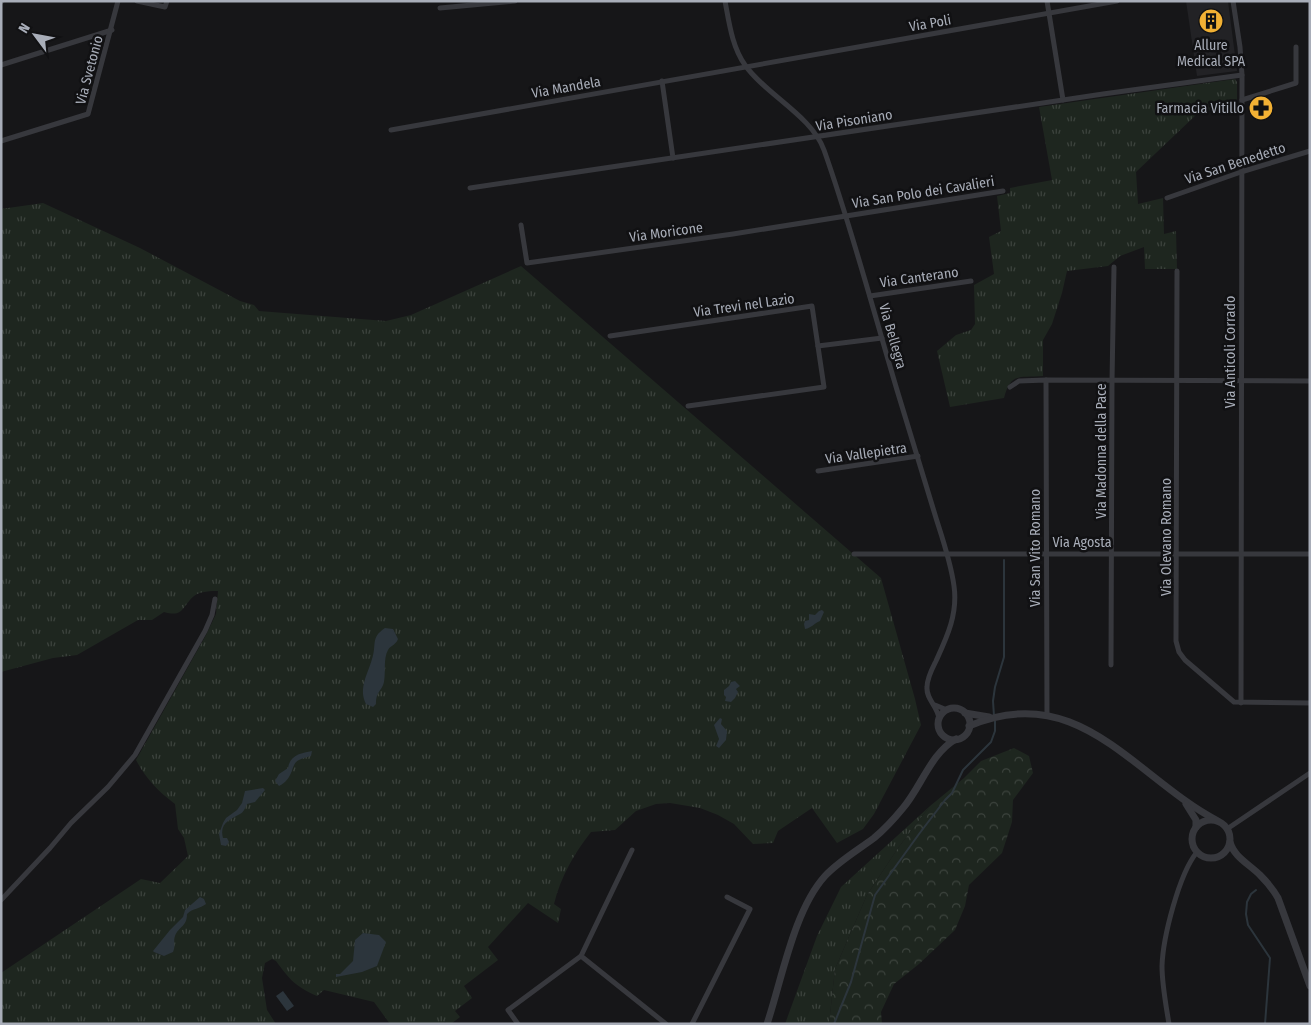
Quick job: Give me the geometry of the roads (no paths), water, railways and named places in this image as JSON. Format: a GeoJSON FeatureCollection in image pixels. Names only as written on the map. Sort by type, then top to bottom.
{"type":"FeatureCollection","features":[{"type":"Feature","properties":{"kind":"street","name":"Via Svetonio"},"geometry":{"type":"LineString","coordinates":[[1,141],[88,114],[112,30],[118,1]]}},
{"type":"Feature","properties":{"kind":"street"},"geometry":{"type":"LineString","coordinates":[[137,1],[165,7],[167,1]]}},
{"type":"Feature","properties":{"kind":"street"},"geometry":{"type":"LineString","coordinates":[[440,8],[515,1]]}},
{"type":"Feature","properties":{"kind":"street","name":"Via Bellegra"},"geometry":{"type":"LineString","coordinates":[[725,1],[734,42],[746,67],[818,137],[825,151],[918,456],[947,554],[954,586],[955,607],[949,632],[927,683],[927,693],[938,710],[939,719]]}},
{"type":"Feature","properties":{"kind":"street"},"geometry":{"type":"LineString","coordinates":[[1047,1],[1063,100]]}},
{"type":"Feature","properties":{"kind":"street","name":"Via Poli"},"geometry":{"type":"LineString","coordinates":[[746,67],[1117,1]]}},
{"type":"Feature","properties":{"kind":"street","name":"Via Anticoli Corrado"},"geometry":{"type":"LineString","coordinates":[[1233,1],[1242,75],[1241,703]]}},
{"type":"Feature","properties":{"kind":"street"},"geometry":{"type":"LineString","coordinates":[[1,65],[112,30]]}},
{"type":"Feature","properties":{"kind":"street"},"geometry":{"type":"LineString","coordinates":[[1242,100],[1296,83],[1296,47]]}},
{"type":"Feature","properties":{"kind":"street","name":"Via Mandela"},"geometry":{"type":"LineString","coordinates":[[391,130],[746,67]]}},
{"type":"Feature","properties":{"kind":"street","name":"Via Pisoniano"},"geometry":{"type":"LineString","coordinates":[[470,188],[1242,75]]}},
{"type":"Feature","properties":{"kind":"street"},"geometry":{"type":"LineString","coordinates":[[662,81],[672,158]]}},
{"type":"Feature","properties":{"kind":"street","name":"Via San Benedetto"},"geometry":{"type":"LineString","coordinates":[[1166,198],[1310,151]]}},
{"type":"Feature","properties":{"kind":"street","name":"Via San Polo dei Cavalieri"},"geometry":{"type":"LineString","coordinates":[[846,216],[1003,191]]}},
{"type":"Feature","properties":{"kind":"street","name":"Via Moricone"},"geometry":{"type":"LineString","coordinates":[[521,225],[527,263],[846,216]]}},
{"type":"Feature","properties":{"kind":"street","name":"Via Madonna della Pace"},"geometry":{"type":"LineString","coordinates":[[1112,665],[1114,268]]}},
{"type":"Feature","properties":{"kind":"street","name":"Via Olevano Romano"},"geometry":{"type":"LineString","coordinates":[[1178,271],[1176,641],[1178,649],[1185,660],[1228,699],[1234,702],[1310,703]]}},
{"type":"Feature","properties":{"kind":"street","name":"Via Canterano"},"geometry":{"type":"LineString","coordinates":[[870,296],[971,281]]}},
{"type":"Feature","properties":{"kind":"street","name":"Via Trevi nel Lazio"},"geometry":{"type":"LineString","coordinates":[[610,336],[812,306],[824,387],[688,406]]}},
{"type":"Feature","properties":{"kind":"street"},"geometry":{"type":"LineString","coordinates":[[818,346],[882,338]]}},
{"type":"Feature","properties":{"kind":"street"},"geometry":{"type":"LineString","coordinates":[[1010,386],[1019,381],[1046,380],[1310,381]]}},
{"type":"Feature","properties":{"kind":"street","name":"Via San Vito Romano"},"geometry":{"type":"LineString","coordinates":[[1046,380],[1047,716]]}},
{"type":"Feature","properties":{"kind":"street","name":"Via Vallepietra"},"geometry":{"type":"LineString","coordinates":[[818,471],[918,456]]}},
{"type":"Feature","properties":{"kind":"street","name":"Via Agosta"},"geometry":{"type":"LineString","coordinates":[[854,554],[1310,554]]}},
{"type":"Feature","properties":{"kind":"street"},"geometry":{"type":"LineString","coordinates":[[1,900],[135,756],[205,632],[212,616],[214,599]]}},
{"type":"Feature","properties":{"kind":"street"},"geometry":{"type":"LineString","coordinates":[[933,703],[947,710]]}},
{"type":"Feature","properties":{"kind":"street"},"geometry":{"type":"LineString","coordinates":[[767,1024],[795,932],[813,892],[829,871],[874,837],[895,818],[911,798],[940,746],[939,719],[947,710],[956,708],[964,712],[989,717],[1016,714],[1047,716],[1064,719],[1081,726],[1104,739],[1184,801],[1218,821],[1228,829],[1230,842],[1236,854],[1261,876],[1278,898],[1310,986]]}},
{"type":"Feature","properties":{"kind":"street"},"geometry":{"type":"LineString","coordinates":[[936,756],[946,745],[965,735],[969,726],[968,718],[964,712]]}},
{"type":"Feature","properties":{"kind":"street"},"geometry":{"type":"LineString","coordinates":[[969,726],[989,717]]}},
{"type":"Feature","properties":{"kind":"street"},"geometry":{"type":"LineString","coordinates":[[939,730],[946,737],[956,739]]}},
{"type":"Feature","properties":{"kind":"street"},"geometry":{"type":"LineString","coordinates":[[1228,829],[1310,773]]}},
{"type":"Feature","properties":{"kind":"street"},"geometry":{"type":"LineString","coordinates":[[1184,801],[1196,820],[1196,827]]}},
{"type":"Feature","properties":{"kind":"street"},"geometry":{"type":"LineString","coordinates":[[1218,821],[1206,820],[1196,827],[1193,832],[1192,843],[1197,852],[1205,858],[1215,858],[1224,853],[1230,842]]}},
{"type":"Feature","properties":{"kind":"street"},"geometry":{"type":"LineString","coordinates":[[518,1024],[508,1010],[580,956],[632,850]]}},
{"type":"Feature","properties":{"kind":"street"},"geometry":{"type":"LineString","coordinates":[[1169,1024],[1162,978],[1164,949],[1171,916],[1186,870],[1197,852]]}},
{"type":"Feature","properties":{"kind":"street"},"geometry":{"type":"LineString","coordinates":[[1219,856],[1230,856],[1242,860]]}},
{"type":"Feature","properties":{"kind":"street"},"geometry":{"type":"LineString","coordinates":[[692,1024],[750,909],[728,897]]}},
{"type":"Feature","properties":{"kind":"street"},"geometry":{"type":"LineString","coordinates":[[580,956],[666,1024]]}},
{"type":"Feature","properties":{"kind":"waterway"},"geometry":{"type":"LineString","coordinates":[[994,716],[993,701],[995,687],[1004,657],[1004,560]]}},
{"type":"Feature","properties":{"kind":"waterway"},"geometry":{"type":"LineString","coordinates":[[834,1024],[851,982],[875,895],[919,834],[952,793],[963,770],[991,742],[995,731],[995,721]]}},
{"type":"Feature","properties":{"kind":"waterway"},"geometry":{"type":"LineString","coordinates":[[1256,890],[1251,894],[1247,902],[1246,914],[1248,925],[1270,958],[1265,1024]]}},
{"type":"Feature","properties":{"kind":"place","name":"Allure Medical SPA"},"geometry":{"type":"Point","coordinates":[1211,21]}},
{"type":"Feature","properties":{"kind":"place","name":"Farmacia Vitillo"},"geometry":{"type":"Point","coordinates":[1261,108]}}]}
